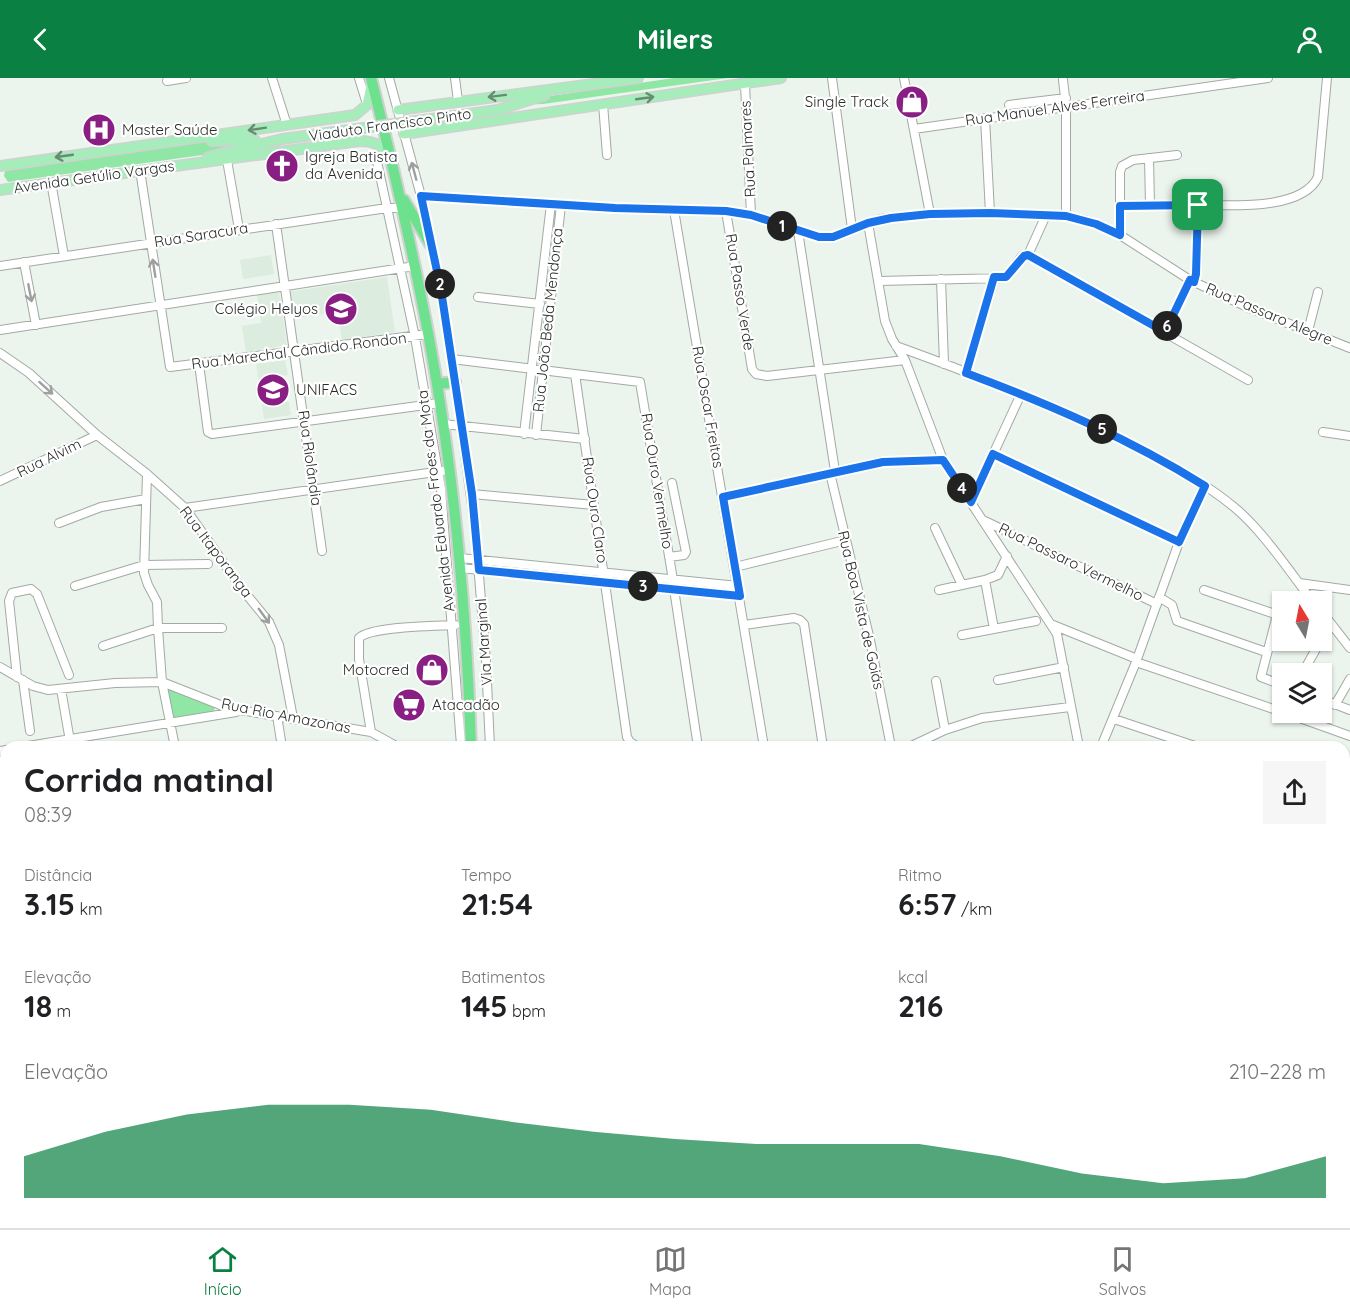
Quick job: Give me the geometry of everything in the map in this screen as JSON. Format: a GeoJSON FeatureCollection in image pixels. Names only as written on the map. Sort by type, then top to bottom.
{"type":"FeatureCollection","features":[{"type":"Feature","properties":{"kind":"highway","name":"Avenida Eduardo Froes da Mota"},"geometry":{"type":"LineString","coordinates":[[371,78],[403,208],[440,403],[444,470],[460,563],[465,624],[468,741]]}},
{"type":"Feature","properties":{"kind":"highway"},"geometry":{"type":"LineString","coordinates":[[399,191],[430,244]]}},
{"type":"Feature","properties":{"kind":"highway"},"geometry":{"type":"LineString","coordinates":[[437,384],[455,382]]}},
{"type":"Feature","properties":{"kind":"main road"},"geometry":{"type":"LineString","coordinates":[[371,78],[372,92],[367,105],[355,115],[362,129],[359,141],[379,144],[392,167]]}},
{"type":"Feature","properties":{"kind":"main road"},"geometry":{"type":"LineString","coordinates":[[498,110],[567,88],[599,81],[638,78]]}},
{"type":"Feature","properties":{"kind":"main road"},"geometry":{"type":"LineString","coordinates":[[404,134],[566,108],[781,78]]}},
{"type":"Feature","properties":{"kind":"main road"},"geometry":{"type":"LineString","coordinates":[[398,110],[567,88]]}},
{"type":"Feature","properties":{"kind":"main road"},"geometry":{"type":"LineString","coordinates":[[415,108],[408,113],[406,121],[418,131]]}},
{"type":"Feature","properties":{"kind":"main road"},"geometry":{"type":"LineString","coordinates":[[498,110],[566,108]]}},
{"type":"Feature","properties":{"kind":"main road","name":"Viaduto Francisco Pinto"},"geometry":{"type":"LineString","coordinates":[[282,140],[498,110]]}},
{"type":"Feature","properties":{"kind":"main road","name":"Avenida Getúlio Vargas"},"geometry":{"type":"LineString","coordinates":[[0,166],[355,115]]}},
{"type":"Feature","properties":{"kind":"main road","name":"Avenida Getúlio Vargas"},"geometry":{"type":"LineString","coordinates":[[193,139],[282,140]]}},
{"type":"Feature","properties":{"kind":"main road","name":"Avenida Getúlio Vargas"},"geometry":{"type":"LineString","coordinates":[[189,163],[242,148],[282,140]]}},
{"type":"Feature","properties":{"kind":"main road","name":"Avenida Getúlio Vargas"},"geometry":{"type":"LineString","coordinates":[[0,190],[359,141]]}},
{"type":"Feature","properties":{"kind":"street"},"geometry":{"type":"LineString","coordinates":[[166,81],[186,78]]}},
{"type":"Feature","properties":{"kind":"street"},"geometry":{"type":"LineString","coordinates":[[272,78],[287,125]]}},
{"type":"Feature","properties":{"kind":"street"},"geometry":{"type":"LineString","coordinates":[[359,78],[367,105]]}},
{"type":"Feature","properties":{"kind":"street","name":"Via Marginal"},"geometry":{"type":"LineString","coordinates":[[389,78],[421,196],[441,290],[452,359],[472,494],[490,741]]}},
{"type":"Feature","properties":{"kind":"street"},"geometry":{"type":"LineString","coordinates":[[455,78],[458,101]]}},
{"type":"Feature","properties":{"kind":"street"},"geometry":{"type":"LineString","coordinates":[[832,78],[852,229]]}},
{"type":"Feature","properties":{"kind":"street"},"geometry":{"type":"LineString","coordinates":[[904,78],[930,214]]}},
{"type":"Feature","properties":{"kind":"street","name":"Rua Manuel Alves Ferreira"},"geometry":{"type":"LineString","coordinates":[[914,129],[1066,102],[1268,78]]}},
{"type":"Feature","properties":{"kind":"street"},"geometry":{"type":"LineString","coordinates":[[1120,206],[1263,204],[1303,193],[1314,185],[1321,165],[1327,78]]}},
{"type":"Feature","properties":{"kind":"street"},"geometry":{"type":"LineString","coordinates":[[1064,80],[1066,216]]}},
{"type":"Feature","properties":{"kind":"street","name":"Rua Palmares"},"geometry":{"type":"LineString","coordinates":[[745,84],[751,215]]}},
{"type":"Feature","properties":{"kind":"street"},"geometry":{"type":"LineString","coordinates":[[1009,105],[1066,102]]}},
{"type":"Feature","properties":{"kind":"street"},"geometry":{"type":"LineString","coordinates":[[603,104],[607,155]]}},
{"type":"Feature","properties":{"kind":"street"},"geometry":{"type":"LineString","coordinates":[[985,118],[990,213]]}},
{"type":"Feature","properties":{"kind":"street"},"geometry":{"type":"LineString","coordinates":[[1120,235],[1121,168],[1128,162],[1177,155]]}},
{"type":"Feature","properties":{"kind":"street"},"geometry":{"type":"LineString","coordinates":[[376,157],[415,336],[426,405],[444,470],[453,625],[468,741]]}},
{"type":"Feature","properties":{"kind":"street"},"geometry":{"type":"LineString","coordinates":[[1149,158],[1150,205]]}},
{"type":"Feature","properties":{"kind":"street"},"geometry":{"type":"LineString","coordinates":[[227,160],[239,229]]}},
{"type":"Feature","properties":{"kind":"street"},"geometry":{"type":"LineString","coordinates":[[140,170],[159,304]]}},
{"type":"Feature","properties":{"kind":"street"},"geometry":{"type":"LineString","coordinates":[[51,182],[64,256]]}},
{"type":"Feature","properties":{"kind":"street","name":"Rua Passaro Alegre"},"geometry":{"type":"LineString","coordinates":[[421,196],[561,205],[726,211],[751,215],[819,237],[833,237],[868,223],[891,218],[930,214],[990,213],[1066,216],[1096,224],[1120,235],[1192,281],[1247,307],[1350,348]]}},
{"type":"Feature","properties":{"kind":"street","name":"Rua João Beda Mendonça"},"geometry":{"type":"LineString","coordinates":[[524,434],[551,204]]}},
{"type":"Feature","properties":{"kind":"street","name":"Rua João Beda Mendonça"},"geometry":{"type":"LineString","coordinates":[[536,435],[561,205]]}},
{"type":"Feature","properties":{"kind":"street"},"geometry":{"type":"LineString","coordinates":[[1165,332],[1197,270],[1198,205]]}},
{"type":"Feature","properties":{"kind":"street","name":"Rua Saracura"},"geometry":{"type":"LineString","coordinates":[[0,266],[239,229],[387,208],[403,208]]}},
{"type":"Feature","properties":{"kind":"street","name":"Rua Oscar Freitas"},"geometry":{"type":"LineString","coordinates":[[674,210],[763,741]]}},
{"type":"Feature","properties":{"kind":"street","name":"Rua Passo Verde"},"geometry":{"type":"LineString","coordinates":[[726,211],[754,372],[767,376],[818,370]]}},
{"type":"Feature","properties":{"kind":"street"},"geometry":{"type":"LineString","coordinates":[[1028,255],[1046,215]]}},
{"type":"Feature","properties":{"kind":"street"},"geometry":{"type":"LineString","coordinates":[[868,223],[885,321],[905,360],[943,460],[1053,625],[1060,643],[1078,741]]}},
{"type":"Feature","properties":{"kind":"street","name":"Rua Riolândia"},"geometry":{"type":"LineString","coordinates":[[276,224],[322,550]]}},
{"type":"Feature","properties":{"kind":"street","name":"Rua Boa Vista de Goiás"},"geometry":{"type":"LineString","coordinates":[[798,231],[832,472],[870,640],[890,741]]}},
{"type":"Feature","properties":{"kind":"street"},"geometry":{"type":"LineString","coordinates":[[879,281],[1006,277],[1022,256],[1028,255],[1248,380]]}},
{"type":"Feature","properties":{"kind":"street"},"geometry":{"type":"LineString","coordinates":[[24,262],[36,325]]}},
{"type":"Feature","properties":{"kind":"street"},"geometry":{"type":"LineString","coordinates":[[0,330],[285,284],[415,266]]}},
{"type":"Feature","properties":{"kind":"street"},"geometry":{"type":"LineString","coordinates":[[966,373],[994,277]]}},
{"type":"Feature","properties":{"kind":"street"},"geometry":{"type":"LineString","coordinates":[[941,279],[944,364]]}},
{"type":"Feature","properties":{"kind":"street"},"geometry":{"type":"LineString","coordinates":[[1308,332],[1318,292]]}},
{"type":"Feature","properties":{"kind":"street"},"geometry":{"type":"LineString","coordinates":[[478,297],[540,304]]}},
{"type":"Feature","properties":{"kind":"street","name":"Rua Marechal Cândido Rondon"},"geometry":{"type":"LineString","coordinates":[[159,304],[170,368],[428,334]]}},
{"type":"Feature","properties":{"kind":"street"},"geometry":{"type":"LineString","coordinates":[[896,346],[1021,394],[1102,429],[1205,486],[1235,507],[1248,520],[1305,591]]}},
{"type":"Feature","properties":{"kind":"street","name":"Rua Itaporanga"},"geometry":{"type":"LineString","coordinates":[[0,353],[29,373],[97,435],[147,474],[185,508],[272,629],[281,652],[293,718]]}},
{"type":"Feature","properties":{"kind":"street"},"geometry":{"type":"LineString","coordinates":[[452,359],[575,374]]}},
{"type":"Feature","properties":{"kind":"street"},"geometry":{"type":"LineString","coordinates":[[818,370],[905,360]]}},
{"type":"Feature","properties":{"kind":"street"},"geometry":{"type":"LineString","coordinates":[[199,364],[210,434],[440,403]]}},
{"type":"Feature","properties":{"kind":"street","name":"Rua Ouro Vermelho"},"geometry":{"type":"LineString","coordinates":[[575,374],[640,382],[673,580]]}},
{"type":"Feature","properties":{"kind":"street","name":"Rua Ouro Claro"},"geometry":{"type":"LineString","coordinates":[[575,374],[629,741]]}},
{"type":"Feature","properties":{"kind":"street"},"geometry":{"type":"LineString","coordinates":[[971,502],[1021,394]]}},
{"type":"Feature","properties":{"kind":"street"},"geometry":{"type":"LineString","coordinates":[[443,424],[585,439]]}},
{"type":"Feature","properties":{"kind":"street"},"geometry":{"type":"LineString","coordinates":[[1323,432],[1350,435]]}},
{"type":"Feature","properties":{"kind":"street","name":"Rua Alvim"},"geometry":{"type":"LineString","coordinates":[[0,481],[97,435]]}},
{"type":"Feature","properties":{"kind":"street"},"geometry":{"type":"LineString","coordinates":[[993,454],[1179,542]]}},
{"type":"Feature","properties":{"kind":"street"},"geometry":{"type":"LineString","coordinates":[[723,497],[883,462],[943,460]]}},
{"type":"Feature","properties":{"kind":"street"},"geometry":{"type":"LineString","coordinates":[[185,508],[444,470]]}},
{"type":"Feature","properties":{"kind":"street"},"geometry":{"type":"LineString","coordinates":[[147,474],[144,565],[146,580],[157,602],[162,682],[174,741]]}},
{"type":"Feature","properties":{"kind":"street"},"geometry":{"type":"LineString","coordinates":[[669,557],[684,555],[686,552],[672,483]]}},
{"type":"Feature","properties":{"kind":"street"},"geometry":{"type":"LineString","coordinates":[[1104,741],[1136,661],[1179,542],[1205,486]]}},
{"type":"Feature","properties":{"kind":"street"},"geometry":{"type":"LineString","coordinates":[[472,494],[594,505]]}},
{"type":"Feature","properties":{"kind":"street"},"geometry":{"type":"LineString","coordinates":[[59,523],[101,507],[146,499]]}},
{"type":"Feature","properties":{"kind":"street","name":"Rua Passaro Vermelho"},"geometry":{"type":"LineString","coordinates":[[984,520],[1158,601]]}},
{"type":"Feature","properties":{"kind":"street"},"geometry":{"type":"LineString","coordinates":[[935,528],[962,585]]}},
{"type":"Feature","properties":{"kind":"street"},"geometry":{"type":"LineString","coordinates":[[735,567],[846,540]]}},
{"type":"Feature","properties":{"kind":"street"},"geometry":{"type":"LineString","coordinates":[[939,590],[985,580],[999,574],[1007,556]]}},
{"type":"Feature","properties":{"kind":"street"},"geometry":{"type":"LineString","coordinates":[[460,563],[478,560],[738,586]]}},
{"type":"Feature","properties":{"kind":"street"},"geometry":{"type":"LineString","coordinates":[[460,563],[479,570],[740,596]]}},
{"type":"Feature","properties":{"kind":"street"},"geometry":{"type":"LineString","coordinates":[[75,586],[144,565],[208,564]]}},
{"type":"Feature","properties":{"kind":"street"},"geometry":{"type":"LineString","coordinates":[[985,580],[994,629]]}},
{"type":"Feature","properties":{"kind":"street"},"geometry":{"type":"LineString","coordinates":[[1299,583],[1350,590]]}},
{"type":"Feature","properties":{"kind":"street"},"geometry":{"type":"LineString","coordinates":[[30,731],[9,601],[12,593],[32,589],[37,594],[69,675]]}},
{"type":"Feature","properties":{"kind":"street"},"geometry":{"type":"LineString","coordinates":[[674,589],[697,741]]}},
{"type":"Feature","properties":{"kind":"street"},"geometry":{"type":"LineString","coordinates":[[1204,590],[1275,614],[1276,619],[1261,677],[1272,681]]}},
{"type":"Feature","properties":{"kind":"street"},"geometry":{"type":"LineString","coordinates":[[1158,601],[1172,605],[1175,618],[1179,622],[1266,652]]}},
{"type":"Feature","properties":{"kind":"street"},"geometry":{"type":"LineString","coordinates":[[744,625],[794,618],[804,624],[822,741]]}},
{"type":"Feature","properties":{"kind":"street"},"geometry":{"type":"LineString","coordinates":[[962,635],[1036,621]]}},
{"type":"Feature","properties":{"kind":"street"},"geometry":{"type":"LineString","coordinates":[[371,732],[358,649],[359,638],[367,633],[385,630],[465,624]]}},
{"type":"Feature","properties":{"kind":"street"},"geometry":{"type":"LineString","coordinates":[[1053,625],[1136,661],[1272,708]]}},
{"type":"Feature","properties":{"kind":"street"},"geometry":{"type":"LineString","coordinates":[[1332,625],[1350,648]]}},
{"type":"Feature","properties":{"kind":"street"},"geometry":{"type":"LineString","coordinates":[[103,646],[158,628],[222,628]]}},
{"type":"Feature","properties":{"kind":"street","name":"Rua Rio Amazonas"},"geometry":{"type":"LineString","coordinates":[[0,667],[40,688],[61,689],[115,683],[162,682],[228,708],[371,732],[387,741]]}},
{"type":"Feature","properties":{"kind":"street"},"geometry":{"type":"LineString","coordinates":[[998,680],[1064,667]]}},
{"type":"Feature","properties":{"kind":"street"},"geometry":{"type":"LineString","coordinates":[[1335,705],[1350,679]]}},
{"type":"Feature","properties":{"kind":"street"},"geometry":{"type":"LineString","coordinates":[[936,681],[945,730]]}},
{"type":"Feature","properties":{"kind":"street"},"geometry":{"type":"LineString","coordinates":[[61,689],[70,741]]}},
{"type":"Feature","properties":{"kind":"street"},"geometry":{"type":"LineString","coordinates":[[1332,704],[1350,710]]}},
{"type":"Feature","properties":{"kind":"street"},"geometry":{"type":"LineString","coordinates":[[922,741],[945,730],[982,718],[1070,707]]}},
{"type":"Feature","properties":{"kind":"street"},"geometry":{"type":"LineString","coordinates":[[79,741],[170,721],[242,711]]}},
{"type":"Feature","properties":{"kind":"street"},"geometry":{"type":"LineString","coordinates":[[277,716],[281,741]]}},
{"type":"Feature","properties":{"kind":"street"},"geometry":{"type":"LineString","coordinates":[[1114,719],[1180,741]]}},
{"type":"Feature","properties":{"kind":"street"},"geometry":{"type":"LineString","coordinates":[[1314,723],[1350,736]]}},
{"type":"Feature","properties":{"kind":"shaded area","name":"Colégio Helyos"},"geometry":{"type":"Polygon","coordinates":[[[271,255],[274,274],[243,279],[240,260],[271,255]]]}},
{"type":"Feature","properties":{"kind":"shaded area","name":"Colégio Helyos"},"geometry":{"type":"Polygon","coordinates":[[[387,277],[395,332],[342,340],[337,312],[292,319],[288,292],[387,277]]]}},
{"type":"Feature","properties":{"kind":"shaded area","name":"Colégio Helyos"},"geometry":{"type":"Polygon","coordinates":[[[279,292],[287,345],[246,352],[242,326],[261,323],[257,295],[279,292]]]}},
{"type":"Feature","properties":{"kind":"shaded area"},"geometry":{"type":"Polygon","coordinates":[[[285,360],[288,375],[275,377],[278,402],[289,402],[291,415],[264,419],[256,364],[285,360]]]}},
{"type":"Feature","properties":{"kind":"green space"},"geometry":{"type":"Polygon","coordinates":[[[674,78],[728,78],[543,104],[514,105],[543,97],[674,78]]]}},
{"type":"Feature","properties":{"kind":"green space"},"geometry":{"type":"Polygon","coordinates":[[[214,140],[237,145],[210,154],[8,182],[4,176],[5,171],[214,140]]]}},
{"type":"Feature","properties":{"kind":"green space"},"geometry":{"type":"Polygon","coordinates":[[[167,685],[215,706],[214,711],[173,718],[167,685]]]}},
{"type":"Feature","properties":{"kind":"place","name":"Single Track"},"geometry":{"type":"Point","coordinates":[912,102]}},
{"type":"Feature","properties":{"kind":"place","name":"Master Saúde"},"geometry":{"type":"Point","coordinates":[99,130]}},
{"type":"Feature","properties":{"kind":"place","name":"Igreja Batista da Avenida"},"geometry":{"type":"Point","coordinates":[282,166]}},
{"type":"Feature","properties":{"kind":"place","name":"Colégio Helyos"},"geometry":{"type":"Point","coordinates":[341,309]}},
{"type":"Feature","properties":{"kind":"place","name":"UNIFACS"},"geometry":{"type":"Point","coordinates":[273,390]}},
{"type":"Feature","properties":{"kind":"place","name":"Motocred"},"geometry":{"type":"Point","coordinates":[432,670]}},
{"type":"Feature","properties":{"kind":"place","name":"Atacadão"},"geometry":{"type":"Point","coordinates":[409,705]}},
{"type":"Feature","properties":{"kind":"route"},"geometry":{"type":"LineString","coordinates":[[421,196],[615,208],[736,212],[819,237],[833,237],[880,219],[930,214],[990,213],[1066,216],[1088,221],[1120,235],[1120,206],[1198,205],[1197,270],[1194,282],[1190,280],[1165,332],[1028,255],[1022,256],[1006,277],[994,277],[966,373],[1017,392],[1102,429],[1205,486],[1179,542],[993,454],[971,502],[943,460],[883,462],[723,497],[740,596],[479,570],[472,494],[441,290],[421,196]]}}]}
